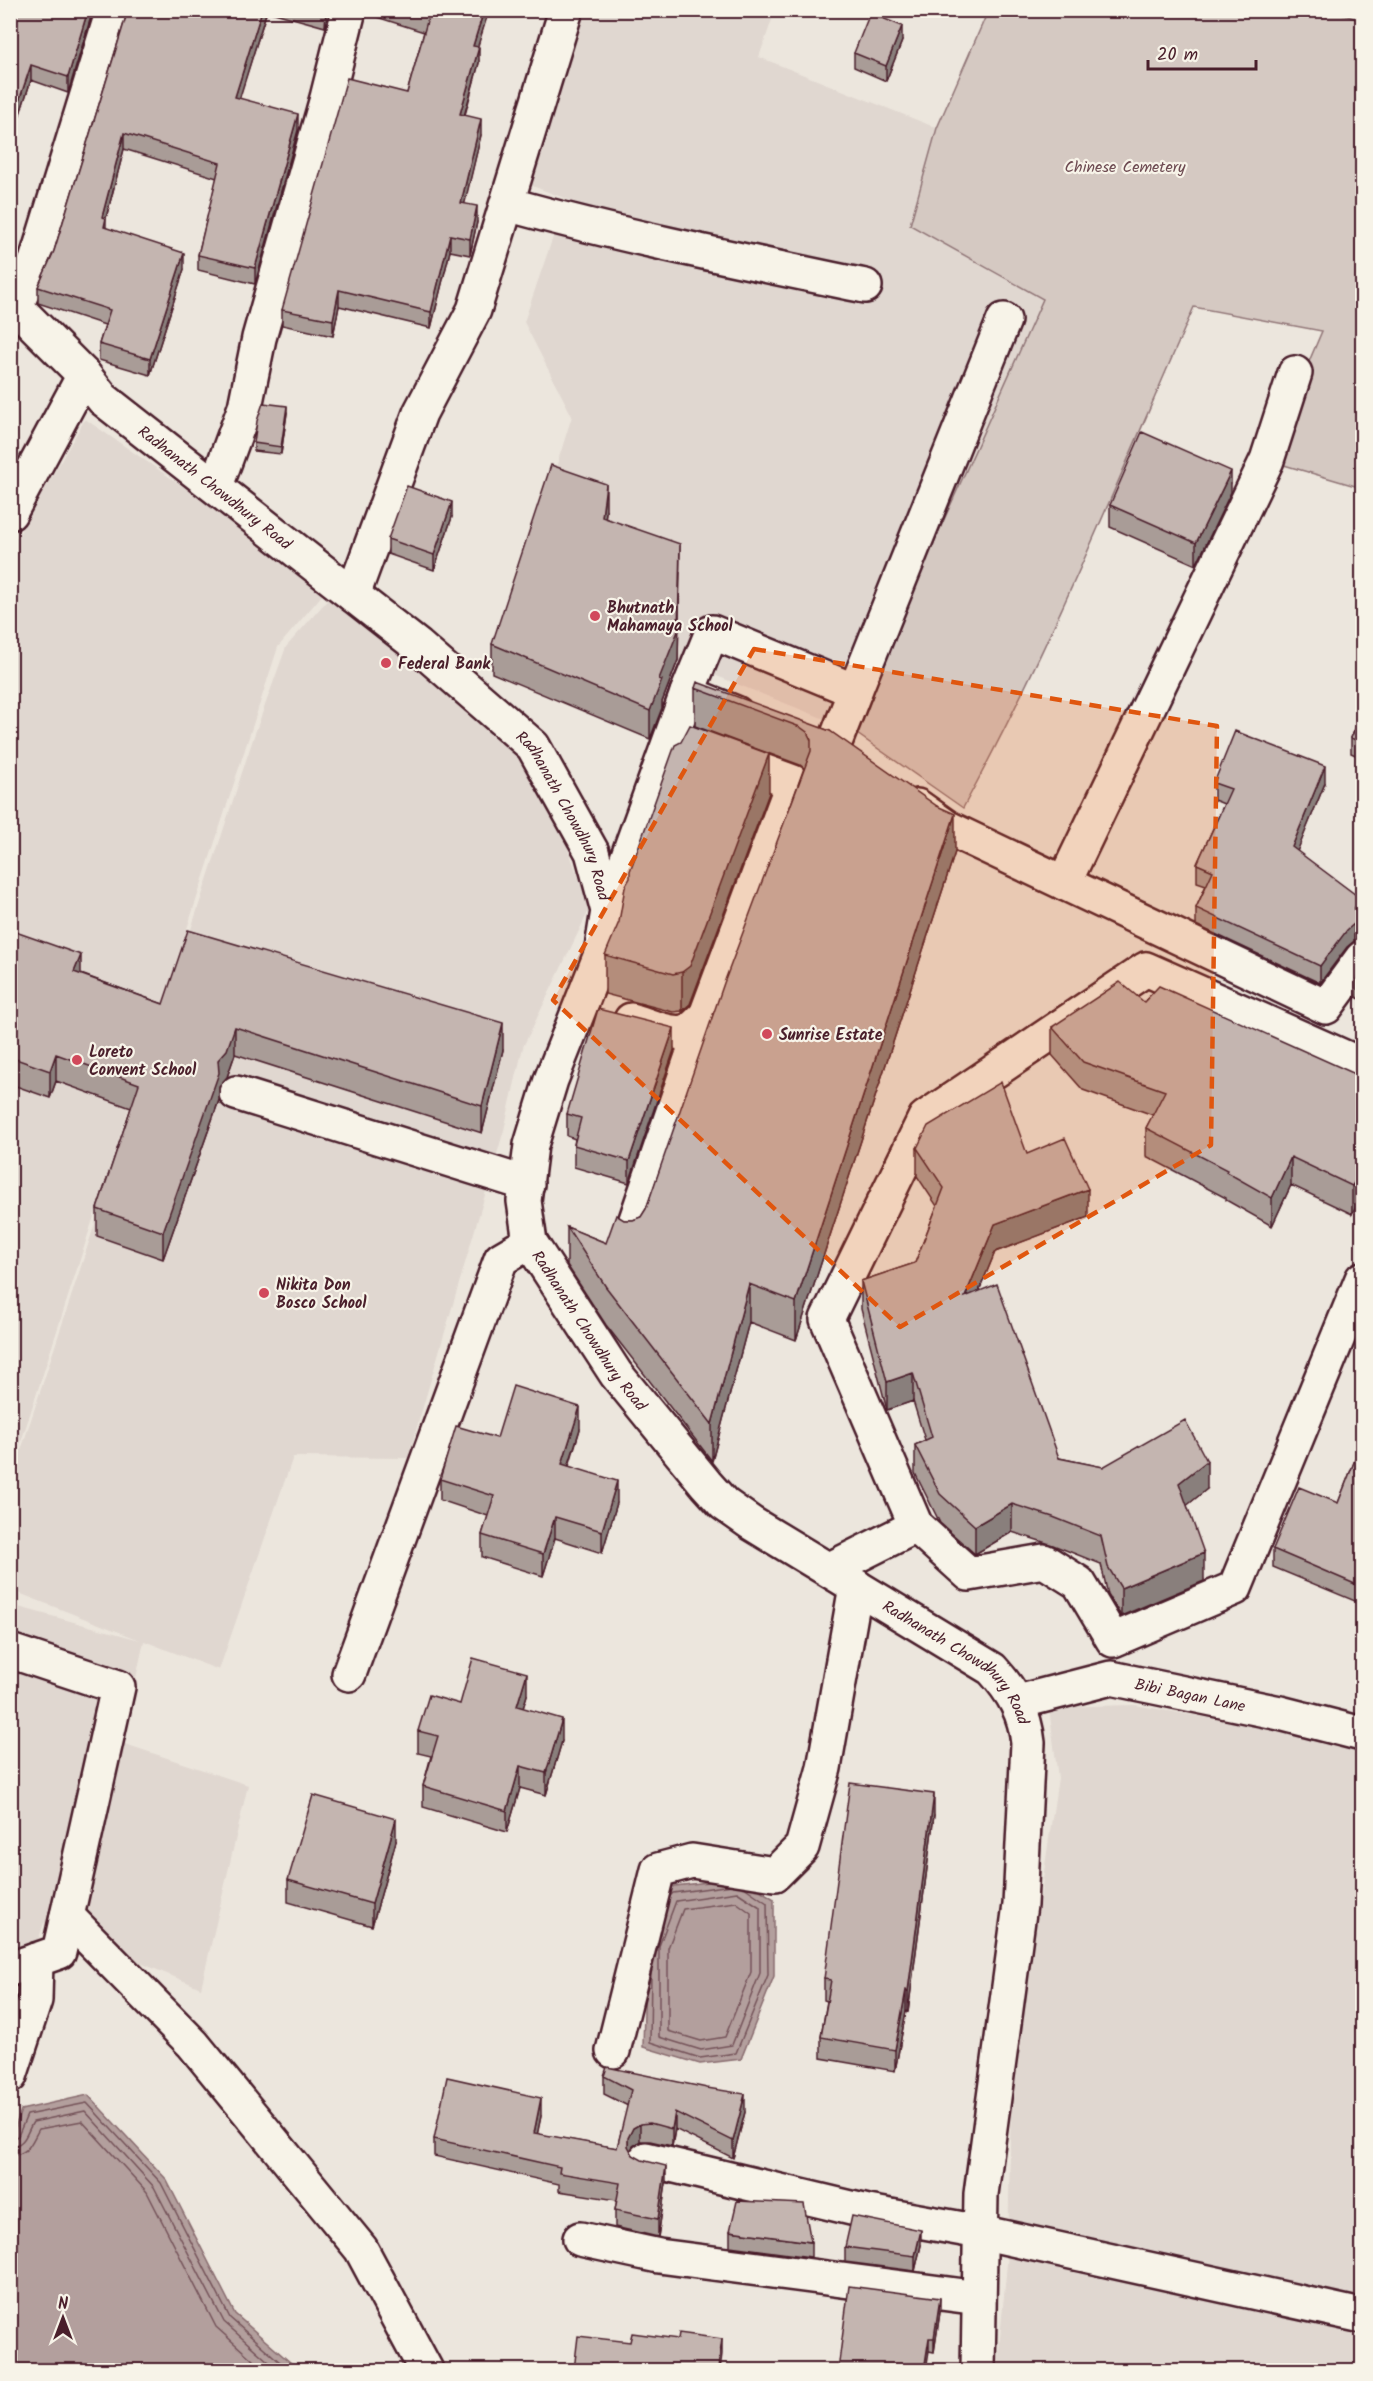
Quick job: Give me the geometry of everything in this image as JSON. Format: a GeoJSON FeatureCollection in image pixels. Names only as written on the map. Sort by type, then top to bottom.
{"type":"FeatureCollection","features":[{"type":"Feature","properties":{"kind":"street"},"geometry":{"type":"LineString","coordinates":[[13,303],[36,261],[112,10]]}},
{"type":"Feature","properties":{"kind":"street"},"geometry":{"type":"LineString","coordinates":[[216,486],[245,407],[259,338],[350,10]]}},
{"type":"Feature","properties":{"kind":"street"},"geometry":{"type":"LineString","coordinates":[[353,595],[420,413],[474,310],[566,10]]}},
{"type":"Feature","properties":{"kind":"street"},"geometry":{"type":"LineString","coordinates":[[507,204],[560,219],[865,286]]}},
{"type":"Feature","properties":{"kind":"street","name":"Radhanath Chowdhury Road"},"geometry":{"type":"LineString","coordinates":[[13,303],[84,375],[103,399],[418,646],[533,746],[592,852],[614,913],[585,1007],[551,1080],[531,1145],[524,1201],[530,1242],[616,1374],[724,1504],[992,1669],[1018,1702],[1026,1724],[1028,1743],[1020,1905],[981,2194],[978,2370]]}},
{"type":"Feature","properties":{"kind":"street"},"geometry":{"type":"LineString","coordinates":[[833,752],[855,691],[1004,320]]}},
{"type":"Feature","properties":{"kind":"street"},"geometry":{"type":"LineString","coordinates":[[1064,883],[1267,460],[1295,373]]}},
{"type":"Feature","properties":{"kind":"street"},"geometry":{"type":"LineString","coordinates":[[10,513],[84,375]]}},
{"type":"Feature","properties":{"kind":"street"},"geometry":{"type":"LineString","coordinates":[[614,913],[687,693],[712,632],[855,691]]}},
{"type":"Feature","properties":{"kind":"street"},"geometry":{"type":"LineString","coordinates":[[687,693],[765,724]]}},
{"type":"Feature","properties":{"kind":"street"},"geometry":{"type":"LineString","coordinates":[[614,913],[678,740],[793,782],[706,1015],[629,1240]]}},
{"type":"Feature","properties":{"kind":"street"},"geometry":{"type":"LineString","coordinates":[[893,790],[948,828],[1326,1007],[1362,958]]}},
{"type":"Feature","properties":{"kind":"street"},"geometry":{"type":"LineString","coordinates":[[1362,1065],[1146,969],[925,1118],[827,1319],[916,1526],[969,1574],[1044,1561],[1079,1582],[1113,1640],[1235,1588],[1362,1279]]}},
{"type":"Feature","properties":{"kind":"street"},"geometry":{"type":"LineString","coordinates":[[585,1007],[670,1031],[684,1032],[706,1015]]}},
{"type":"Feature","properties":{"kind":"street"},"geometry":{"type":"LineString","coordinates":[[236,1093],[526,1184]]}},
{"type":"Feature","properties":{"kind":"street"},"geometry":{"type":"LineString","coordinates":[[349,1674],[501,1259],[530,1242]]}},
{"type":"Feature","properties":{"kind":"street"},"geometry":{"type":"LineString","coordinates":[[613,2051],[657,1870],[692,1861],[775,1874],[802,1847],[824,1768],[843,1577],[916,1526]]}},
{"type":"Feature","properties":{"kind":"street"},"geometry":{"type":"LineString","coordinates":[[10,1651],[118,1687],[59,1952],[23,1965],[35,2000],[10,2076]]}},
{"type":"Feature","properties":{"kind":"street","name":"Bibi Bagan Lane"},"geometry":{"type":"LineString","coordinates":[[1018,1702],[1111,1678],[1280,1713],[1362,1734]]}},
{"type":"Feature","properties":{"kind":"street"},"geometry":{"type":"LineString","coordinates":[[67,1916],[193,2044],[361,2249],[426,2370]]}},
{"type":"Feature","properties":{"kind":"street"},"geometry":{"type":"LineString","coordinates":[[646,2159],[868,2211],[980,2232],[1362,2316]]}},
{"type":"Feature","properties":{"kind":"street"},"geometry":{"type":"LineString","coordinates":[[580,2240],[659,2256],[979,2298]]}},
{"type":"Feature","properties":{"kind":"highlighted area"},"geometry":{"type":"Polygon","coordinates":[[[754,649],[1217,726],[1211,1145],[900,1327],[553,1000],[754,649]]]}},
{"type":"Feature","properties":{"kind":"shaded area"},"geometry":{"type":"Polygon","coordinates":[[[581,11],[775,11],[759,57],[937,128],[910,225],[1043,298],[850,729],[679,661],[646,738],[492,673],[572,416],[524,322],[554,234],[580,204],[527,184],[581,11]]]}},
{"type":"Feature","properties":{"kind":"shaded area","name":"Loreto Convent School"},"geometry":{"type":"Polygon","coordinates":[[[85,419],[329,587],[278,647],[11,1473],[11,548],[85,419]]]}},
{"type":"Feature","properties":{"kind":"shaded area"},"geometry":{"type":"Polygon","coordinates":[[[331,596],[498,729],[554,811],[590,908],[523,1047],[504,1130],[408,1458],[293,1457],[219,1670],[144,1641],[122,1743],[248,1785],[201,1988],[44,1923],[11,2020],[11,1605],[140,1640],[11,1590],[11,1481],[254,736],[286,647],[331,596]]]}},
{"type":"Feature","properties":{"kind":"shaded area"},"geometry":{"type":"Polygon","coordinates":[[[1135,1705],[1362,1745],[1362,2370],[997,2370],[1008,2253],[1011,2094],[1058,1778],[1049,1707],[1135,1705]]]}},
{"type":"Feature","properties":{"kind":"green space","name":"Chinese Cemetery"},"geometry":{"type":"Polygon","coordinates":[[[1331,10],[1362,21],[1362,488],[1267,460],[1322,331],[1194,307],[1055,623],[963,808],[850,729],[1043,299],[910,225],[937,128],[988,11],[1331,10]]]}},
{"type":"Feature","properties":{"kind":"water"},"geometry":{"type":"Polygon","coordinates":[[[741,1878],[774,1899],[774,1976],[741,2059],[700,2064],[643,2047],[646,1943],[667,1887],[741,1878]]]}},
{"type":"Feature","properties":{"kind":"water"},"geometry":{"type":"Polygon","coordinates":[[[88,2095],[166,2179],[235,2314],[299,2370],[11,2370],[11,2140],[21,2110],[88,2095]]]}},
{"type":"Feature","properties":{"kind":"building"},"geometry":{"type":"Polygon","coordinates":[[[10,10],[88,10],[68,77],[31,65],[14,116],[10,115],[10,10]]]}},
{"type":"Feature","properties":{"kind":"building"},"geometry":{"type":"Polygon","coordinates":[[[128,10],[262,10],[235,97],[298,114],[255,268],[198,255],[220,163],[124,133],[102,217],[106,218],[104,227],[184,253],[150,359],[99,344],[110,310],[38,287],[54,251],[128,10]]]}},
{"type":"Feature","properties":{"kind":"building"},"geometry":{"type":"Polygon","coordinates":[[[405,10],[484,10],[473,46],[479,47],[460,114],[481,119],[461,203],[477,206],[470,239],[450,235],[431,312],[339,290],[333,320],[282,310],[347,78],[407,93],[428,18],[405,10]]]}},
{"type":"Feature","properties":{"kind":"building"},"geometry":{"type":"Polygon","coordinates":[[[870,13],[902,26],[886,66],[854,53],[870,13]]]}},
{"type":"Feature","properties":{"kind":"building"},"geometry":{"type":"Polygon","coordinates":[[[263,403],[287,406],[281,447],[254,443],[257,421],[263,403]]]}},
{"type":"Feature","properties":{"kind":"building"},"geometry":{"type":"Polygon","coordinates":[[[1142,432],[1231,471],[1196,543],[1110,505],[1142,432]]]}},
{"type":"Feature","properties":{"kind":"building","name":"Bhutnath Mahamaya School"},"geometry":{"type":"Polygon","coordinates":[[[551,465],[606,484],[602,517],[680,544],[678,631],[659,679],[662,680],[650,711],[492,644],[551,465]]]}},
{"type":"Feature","properties":{"kind":"building"},"geometry":{"type":"Polygon","coordinates":[[[407,486],[452,502],[434,555],[388,539],[407,486]]]}},
{"type":"Feature","properties":{"kind":"building","name":"Sunrise Estate"},"geometry":{"type":"Polygon","coordinates":[[[697,682],[830,731],[937,806],[955,814],[796,1302],[749,1284],[712,1424],[606,1287],[567,1227],[606,1243],[616,1215],[624,1220],[633,1220],[641,1217],[646,1209],[724,983],[811,751],[811,740],[807,732],[800,727],[695,688],[697,682]]]}},
{"type":"Feature","properties":{"kind":"building"},"geometry":{"type":"Polygon","coordinates":[[[1362,714],[1362,743],[1351,738],[1362,714]]]}},
{"type":"Feature","properties":{"kind":"building"},"geometry":{"type":"Polygon","coordinates":[[[690,725],[769,754],[690,966],[682,972],[673,974],[605,955],[619,922],[630,871],[675,745],[681,742],[690,725]]]}},
{"type":"Feature","properties":{"kind":"building"},"geometry":{"type":"Polygon","coordinates":[[[1235,731],[1325,766],[1292,847],[1360,898],[1354,909],[1362,912],[1362,922],[1354,924],[1347,930],[1320,966],[1196,908],[1213,871],[1197,864],[1231,789],[1214,783],[1235,731]]]}},
{"type":"Feature","properties":{"kind":"building"},"geometry":{"type":"Polygon","coordinates":[[[10,930],[81,955],[74,972],[163,1004],[188,930],[503,1023],[482,1106],[235,1027],[227,1050],[218,1060],[219,1073],[163,1232],[97,1209],[139,1084],[56,1054],[50,1071],[10,1057],[10,930]]]}},
{"type":"Feature","properties":{"kind":"building"},"geometry":{"type":"Polygon","coordinates":[[[1362,972],[1362,983],[1356,980],[1362,972]]]}},
{"type":"Feature","properties":{"kind":"building"},"geometry":{"type":"Polygon","coordinates":[[[1120,982],[1144,1002],[1159,986],[1362,1077],[1362,1108],[1357,1120],[1362,1126],[1362,1170],[1352,1186],[1291,1157],[1272,1198],[1226,1172],[1227,1170],[1146,1128],[1165,1091],[1083,1062],[1052,1027],[1120,982]]]}},
{"type":"Feature","properties":{"kind":"building"},"geometry":{"type":"Polygon","coordinates":[[[598,1009],[674,1028],[629,1161],[574,1145],[581,1118],[567,1114],[598,1009]]]}},
{"type":"Feature","properties":{"kind":"building"},"geometry":{"type":"Polygon","coordinates":[[[1001,1082],[1027,1154],[1065,1138],[1088,1189],[995,1224],[965,1297],[997,1284],[1059,1458],[1103,1467],[1185,1420],[1207,1461],[1179,1483],[1204,1553],[1121,1588],[1108,1567],[1101,1536],[1012,1504],[975,1526],[940,1494],[915,1445],[932,1437],[913,1373],[887,1382],[861,1281],[915,1263],[944,1188],[917,1148],[928,1126],[1001,1082]]]}},
{"type":"Feature","properties":{"kind":"building"},"geometry":{"type":"Polygon","coordinates":[[[513,1386],[580,1407],[562,1464],[617,1481],[602,1531],[555,1517],[543,1554],[482,1535],[494,1496],[440,1479],[456,1426],[497,1438],[513,1386]]]}},
{"type":"Feature","properties":{"kind":"building"},"geometry":{"type":"Polygon","coordinates":[[[1362,1442],[1362,1587],[1273,1549],[1299,1487],[1338,1503],[1362,1442]]]}},
{"type":"Feature","properties":{"kind":"building"},"geometry":{"type":"Polygon","coordinates":[[[473,1658],[527,1673],[517,1706],[562,1719],[546,1773],[520,1766],[507,1811],[423,1786],[438,1736],[418,1731],[429,1695],[460,1704],[473,1658]]]}},
{"type":"Feature","properties":{"kind":"building"},"geometry":{"type":"Polygon","coordinates":[[[850,1783],[934,1794],[908,1991],[906,1990],[895,2050],[821,2037],[831,1980],[824,1979],[850,1783]]]}},
{"type":"Feature","properties":{"kind":"building"},"geometry":{"type":"Polygon","coordinates":[[[313,1795],[396,1819],[372,1904],[288,1880],[313,1795]]]}},
{"type":"Feature","properties":{"kind":"building"},"geometry":{"type":"Polygon","coordinates":[[[607,2067],[745,2094],[733,2141],[675,2112],[672,2129],[650,2123],[640,2124],[633,2128],[628,2138],[628,2146],[633,2155],[642,2160],[666,2166],[658,2219],[615,2210],[620,2183],[559,2173],[560,2167],[434,2139],[447,2077],[541,2098],[534,2133],[617,2148],[631,2090],[604,2076],[607,2067]]]}},
{"type":"Feature","properties":{"kind":"building"},"geometry":{"type":"Polygon","coordinates":[[[737,2201],[804,2204],[811,2242],[730,2231],[737,2201]]]}},
{"type":"Feature","properties":{"kind":"building"},"geometry":{"type":"Polygon","coordinates":[[[852,2216],[921,2230],[915,2256],[845,2247],[852,2216]]]}},
{"type":"Feature","properties":{"kind":"building"},"geometry":{"type":"Polygon","coordinates":[[[849,2286],[940,2298],[934,2338],[929,2338],[924,2370],[838,2370],[849,2286]]]}},
{"type":"Feature","properties":{"kind":"building"},"geometry":{"type":"Polygon","coordinates":[[[632,2333],[678,2339],[679,2333],[722,2339],[718,2369],[727,2370],[574,2370],[578,2336],[630,2342],[632,2333]]]}},
{"type":"Feature","properties":{"kind":"place","name":"Bhutnath Mahamaya School"},"geometry":{"type":"Point","coordinates":[595,616]}},
{"type":"Feature","properties":{"kind":"place","name":"Federal Bank"},"geometry":{"type":"Point","coordinates":[386,663]}},
{"type":"Feature","properties":{"kind":"place","name":"Sunrise Estate"},"geometry":{"type":"Point","coordinates":[767,1034]}},
{"type":"Feature","properties":{"kind":"place","name":"Loreto Convent School"},"geometry":{"type":"Point","coordinates":[77,1060]}},
{"type":"Feature","properties":{"kind":"place","name":"Nikita Don Bosco School"},"geometry":{"type":"Point","coordinates":[264,1293]}}]}
